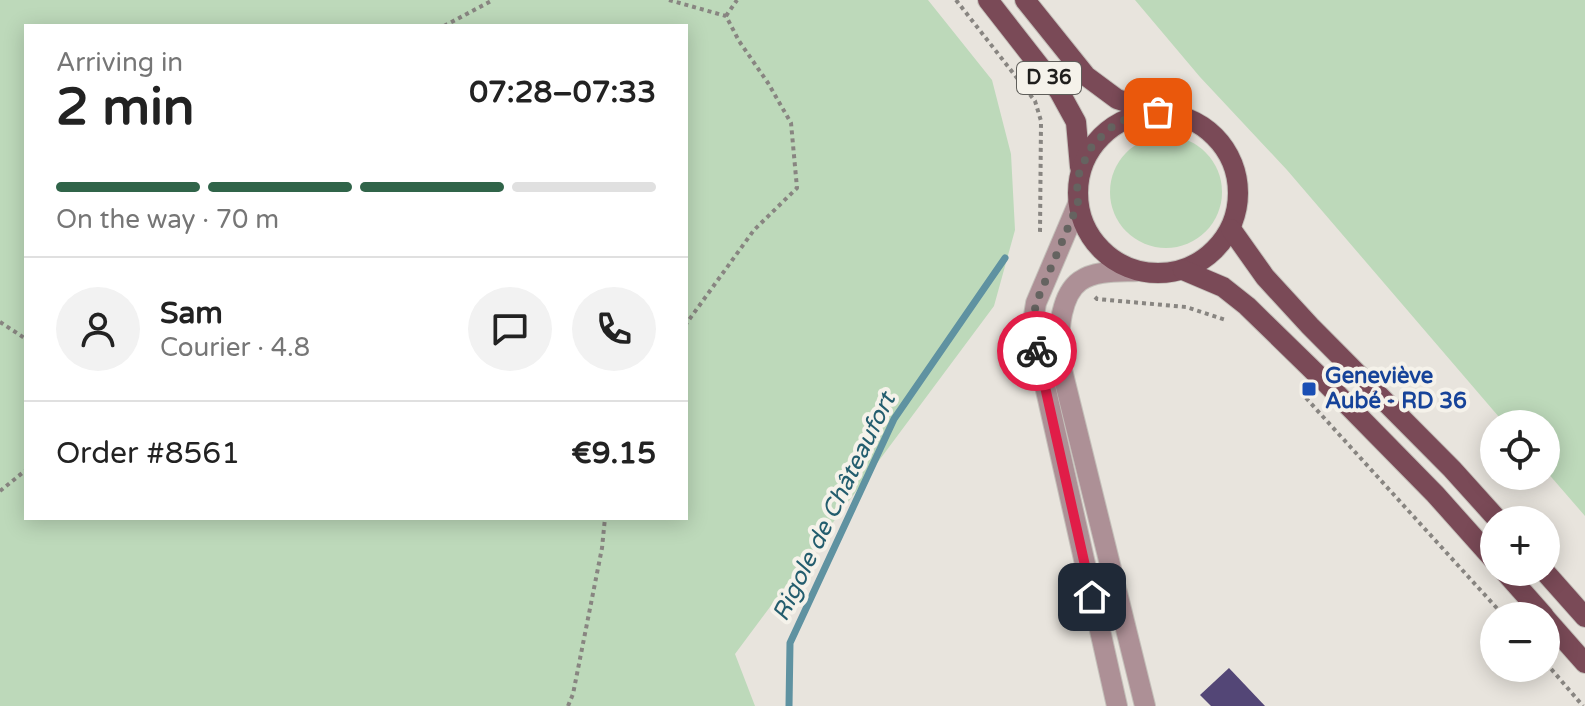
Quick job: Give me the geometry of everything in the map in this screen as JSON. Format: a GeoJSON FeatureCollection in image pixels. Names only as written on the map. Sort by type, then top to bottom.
{"type":"FeatureCollection","features":[{"type":"Feature","properties":{"kind":"main road","name":"D 36"},"geometry":{"type":"LineString","coordinates":[[988,0],[1059,91],[1076,122],[1080,170]]}},
{"type":"Feature","properties":{"kind":"main road","name":"D 36"},"geometry":{"type":"LineString","coordinates":[[1025,0],[1086,76],[1117,99],[1158,112]]}},
{"type":"Feature","properties":{"kind":"main road"},"geometry":{"type":"LineString","coordinates":[[1158,112],[1185,117],[1208,130],[1227,150],[1237,176],[1238,202],[1231,229],[1219,246],[1203,260],[1183,270],[1161,274],[1138,271],[1115,262],[1097,247],[1084,227],[1077,182],[1092,146],[1110,128],[1132,116],[1158,112]]}},
{"type":"Feature","properties":{"kind":"main road"},"geometry":{"type":"LineString","coordinates":[[1231,229],[1265,277],[1485,506]]}},
{"type":"Feature","properties":{"kind":"main road"},"geometry":{"type":"LineString","coordinates":[[1183,270],[1223,287],[1247,306],[1435,494],[1480,544]]}},
{"type":"Feature","properties":{"kind":"main road"},"geometry":{"type":"LineString","coordinates":[[1517,586],[1532,602]]}},
{"type":"Feature","properties":{"kind":"main road"},"geometry":{"type":"LineString","coordinates":[[1557,586],[1585,617]]}},
{"type":"Feature","properties":{"kind":"main road"},"geometry":{"type":"LineString","coordinates":[[1560,634],[1585,663]]}},
{"type":"Feature","properties":{"kind":"street"},"geometry":{"type":"LineString","coordinates":[[1078,204],[1036,303],[1032,328],[1117,706]]}},
{"type":"Feature","properties":{"kind":"street"},"geometry":{"type":"LineString","coordinates":[[1138,271],[1103,273],[1081,279],[1072,289],[1063,309],[1058,354],[1145,706]]}},
{"type":"Feature","properties":{"kind":"street"},"geometry":{"type":"LineString","coordinates":[[1092,597],[1114,635],[1134,706]]}},
{"type":"Feature","properties":{"kind":"path"},"geometry":{"type":"LineString","coordinates":[[448,24],[493,0]]}},
{"type":"Feature","properties":{"kind":"path"},"geometry":{"type":"LineString","coordinates":[[669,0],[726,16],[791,123],[797,188],[754,230],[688,321]]}},
{"type":"Feature","properties":{"kind":"path"},"geometry":{"type":"LineString","coordinates":[[726,16],[737,0]]}},
{"type":"Feature","properties":{"kind":"path"},"geometry":{"type":"LineString","coordinates":[[956,0],[1035,101],[1041,121],[1040,237],[1056,256]]}},
{"type":"Feature","properties":{"kind":"path"},"geometry":{"type":"LineString","coordinates":[[1081,279],[1097,299],[1186,307],[1226,320]]}},
{"type":"Feature","properties":{"kind":"path"},"geometry":{"type":"LineString","coordinates":[[0,322],[24,338]]}},
{"type":"Feature","properties":{"kind":"path"},"geometry":{"type":"LineString","coordinates":[[1299,391],[1491,602]]}},
{"type":"Feature","properties":{"kind":"path"},"geometry":{"type":"LineString","coordinates":[[0,491],[24,472]]}},
{"type":"Feature","properties":{"kind":"path"},"geometry":{"type":"LineString","coordinates":[[568,706],[573,694],[605,520]]}},
{"type":"Feature","properties":{"kind":"path"},"geometry":{"type":"LineString","coordinates":[[1560,679],[1583,706]]}},
{"type":"Feature","properties":{"kind":"green space"},"geometry":{"type":"Polygon","coordinates":[[[0,0],[928,0],[992,80],[1011,154],[1015,230],[994,306],[735,654],[755,706],[0,706],[0,0]]]}},
{"type":"Feature","properties":{"kind":"green space"},"geometry":{"type":"Polygon","coordinates":[[[1135,0],[1585,0],[1585,516],[1560,487],[1560,410],[1493,410],[1287,170],[1200,77],[1135,0]]]}},
{"type":"Feature","properties":{"kind":"green space"},"geometry":{"type":"Polygon","coordinates":[[[1166,136],[1187,140],[1206,152],[1218,171],[1222,192],[1218,213],[1206,232],[1187,244],[1166,248],[1145,244],[1126,232],[1114,213],[1110,192],[1114,171],[1126,152],[1145,140],[1166,136]]]}},
{"type":"Feature","properties":{"kind":"building"},"geometry":{"type":"Polygon","coordinates":[[[1229,668],[1265,706],[1211,706],[1200,695],[1229,668]]]}},
{"type":"Feature","properties":{"kind":"waterway","name":"Rigole de Châteaufort"},"geometry":{"type":"LineString","coordinates":[[789,706],[790,643],[894,419],[1005,258]]}},
{"type":"Feature","properties":{"kind":"way so far"},"geometry":{"type":"LineString","coordinates":[[1037,351],[1032,328],[1036,303],[1078,204],[1077,182],[1092,146],[1110,128],[1132,116],[1158,112]]}},
{"type":"Feature","properties":{"kind":"place","name":"Geneviève Aubé - RD 36"},"geometry":{"type":"Point","coordinates":[1309,389]}},
{"type":"Feature","properties":{"kind":"route"},"geometry":{"type":"LineString","coordinates":[[1037,351],[1092,597]]}}]}
